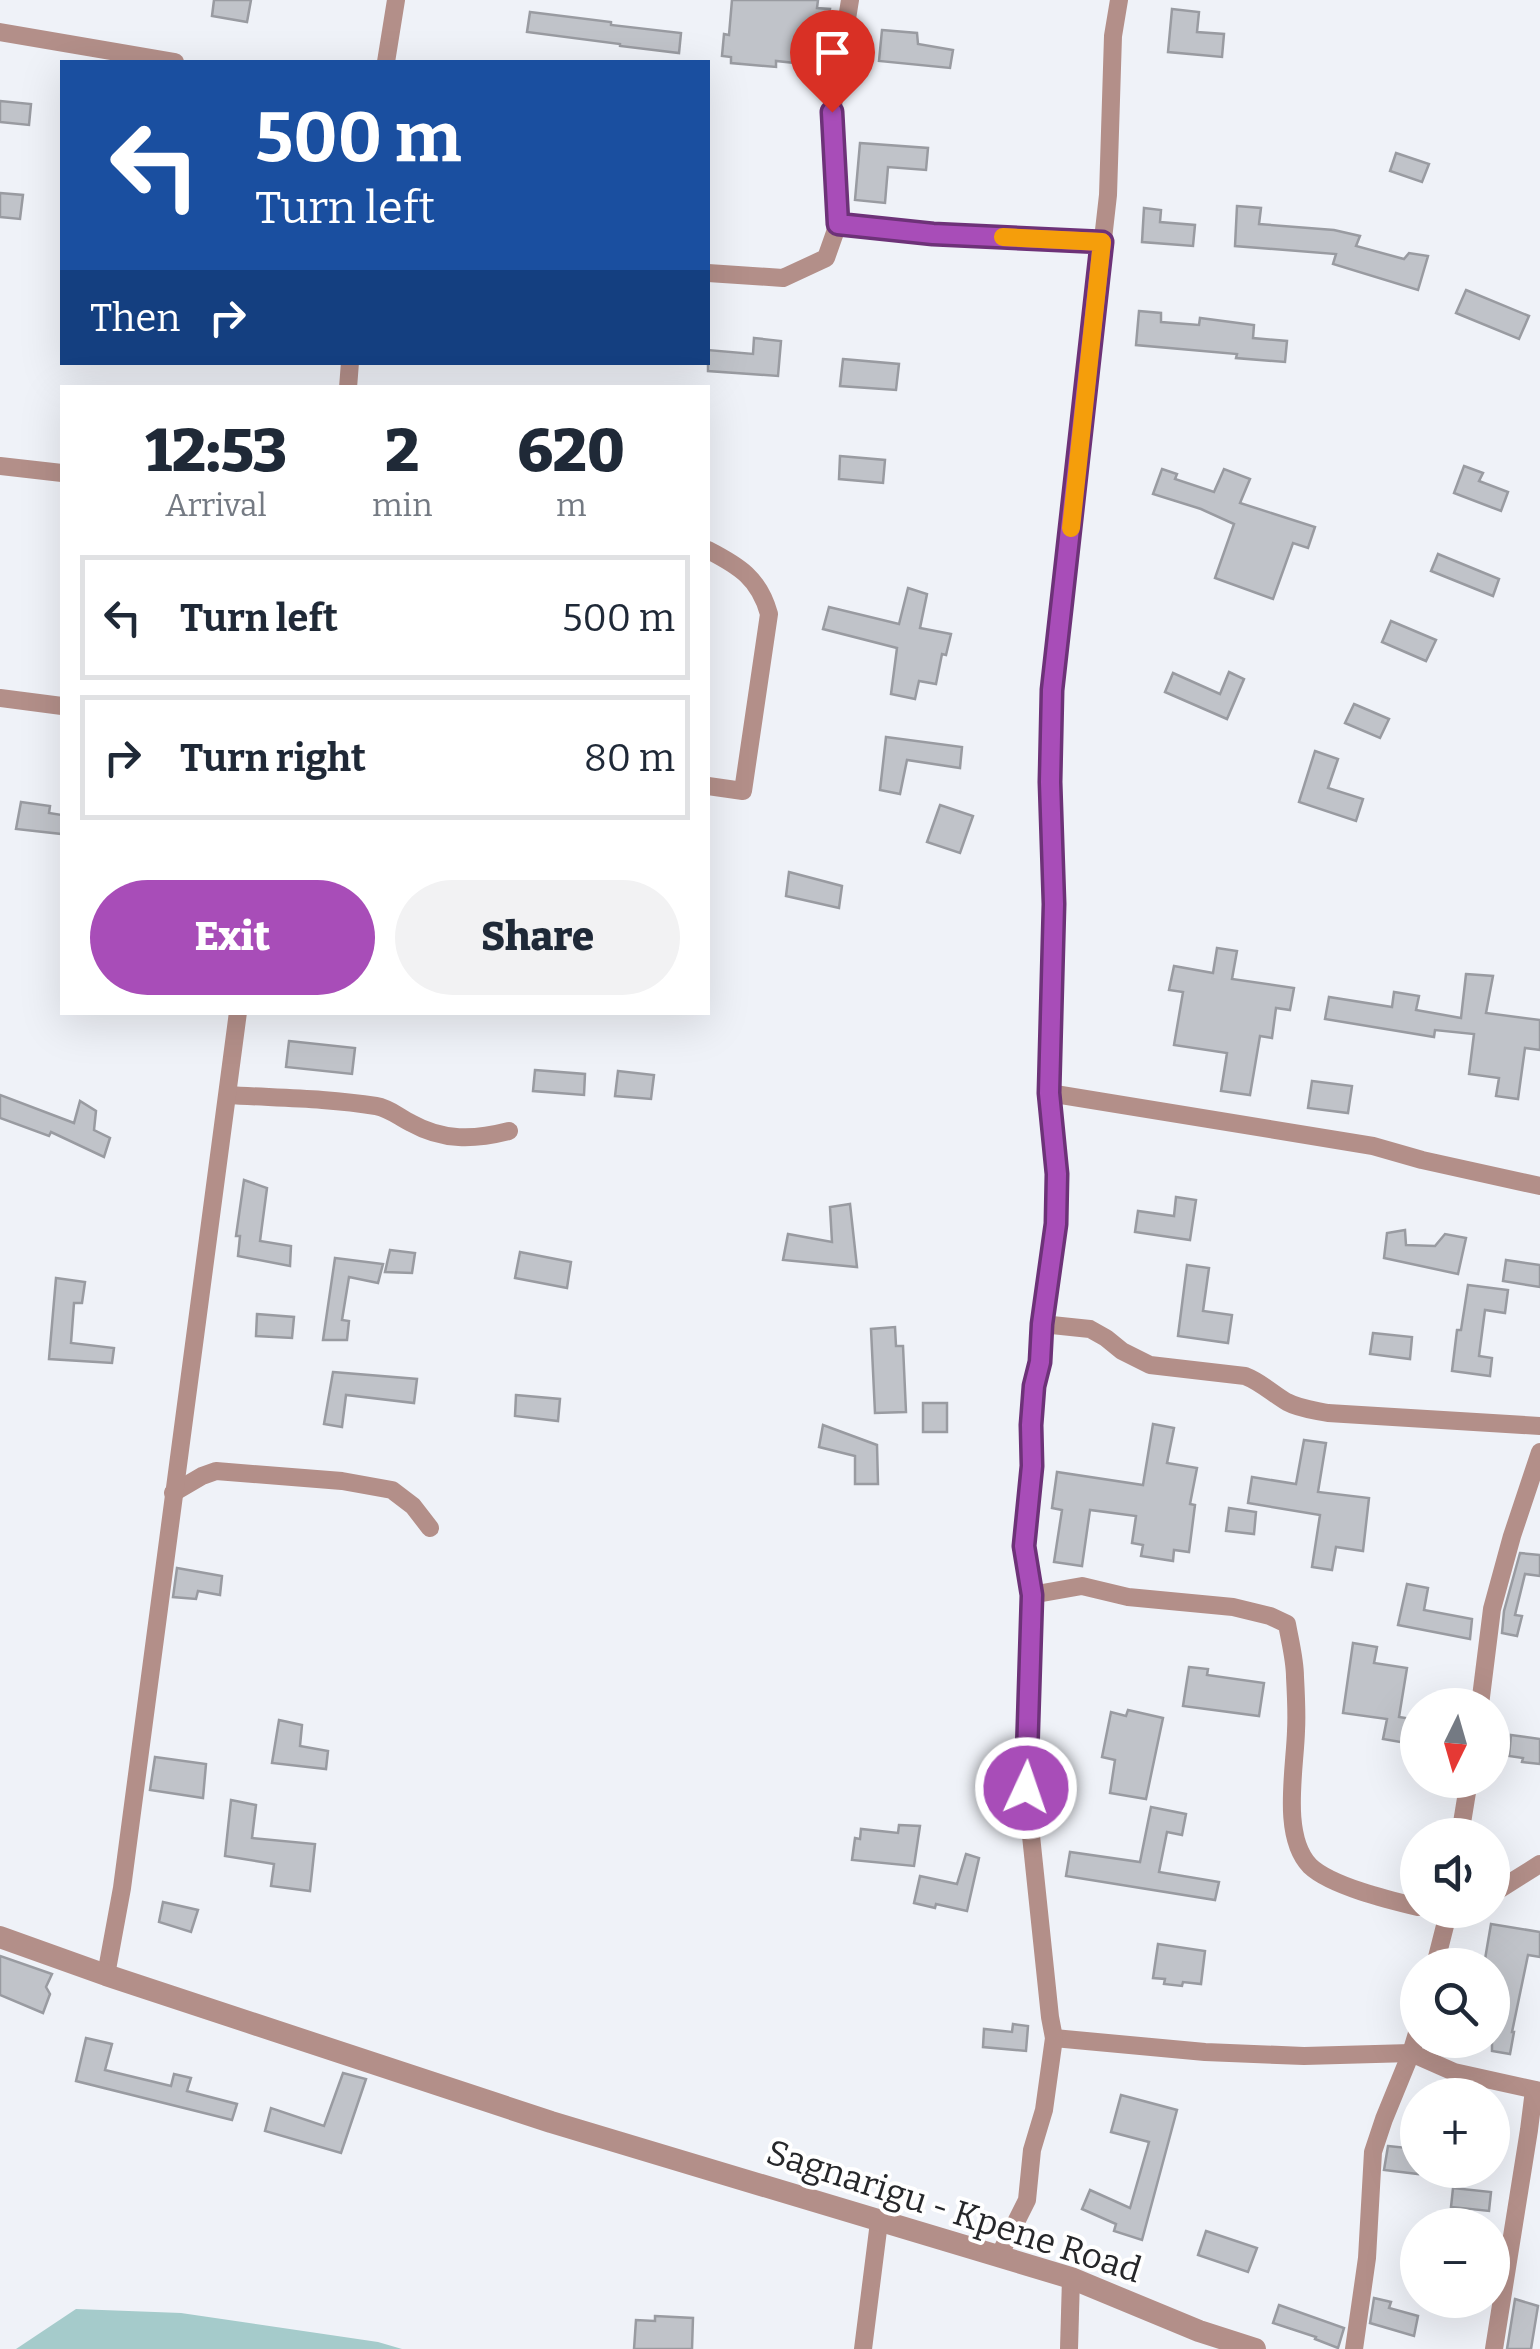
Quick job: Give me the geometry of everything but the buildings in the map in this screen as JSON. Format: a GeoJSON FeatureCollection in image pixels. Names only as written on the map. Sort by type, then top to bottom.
{"type":"FeatureCollection","features":[{"type":"Feature","properties":{"kind":"street"},"geometry":{"type":"LineString","coordinates":[[386,60],[396,0]]}},
{"type":"Feature","properties":{"kind":"street"},"geometry":{"type":"LineString","coordinates":[[710,273],[783,278],[826,258],[838,224],[832,112],[850,0]]}},
{"type":"Feature","properties":{"kind":"street"},"geometry":{"type":"LineString","coordinates":[[999,2256],[1026,2200],[1054,2038],[1026,1788],[1032,1595],[1024,1546],[1034,1386],[1056,1224],[1057,1174],[1049,1093],[1054,904],[1052,690],[1108,195],[1113,36],[1120,0]]}},
{"type":"Feature","properties":{"kind":"street"},"geometry":{"type":"LineString","coordinates":[[0,32],[163,60]]}},
{"type":"Feature","properties":{"kind":"street"},"geometry":{"type":"LineString","coordinates":[[838,224],[933,234],[1102,242]]}},
{"type":"Feature","properties":{"kind":"street"},"geometry":{"type":"LineString","coordinates":[[0,466],[60,473]]}},
{"type":"Feature","properties":{"kind":"street"},"geometry":{"type":"LineString","coordinates":[[710,551],[747,574],[763,592],[769,614],[743,791],[710,786]]}},
{"type":"Feature","properties":{"kind":"street"},"geometry":{"type":"LineString","coordinates":[[0,698],[60,706]]}},
{"type":"Feature","properties":{"kind":"street"},"geometry":{"type":"LineString","coordinates":[[106,1975],[122,1888],[238,1015]]}},
{"type":"Feature","properties":{"kind":"street"},"geometry":{"type":"LineString","coordinates":[[1049,1093],[1373,1146],[1540,1186]]}},
{"type":"Feature","properties":{"kind":"street"},"geometry":{"type":"LineString","coordinates":[[228,1095],[378,1106],[439,1135],[464,1139],[509,1132]]}},
{"type":"Feature","properties":{"kind":"street"},"geometry":{"type":"LineString","coordinates":[[1042,1324],[1090,1330],[1150,1366],[1245,1376],[1300,1408],[1540,1426]]}},
{"type":"Feature","properties":{"kind":"street"},"geometry":{"type":"LineString","coordinates":[[1482,1688],[1492,1609],[1540,1452]]}},
{"type":"Feature","properties":{"kind":"street"},"geometry":{"type":"LineString","coordinates":[[174,1493],[216,1471],[342,1480],[392,1490],[414,1506],[430,1528]]}},
{"type":"Feature","properties":{"kind":"street"},"geometry":{"type":"LineString","coordinates":[[1032,1595],[1082,1586],[1128,1598],[1233,1607],[1287,1624],[1296,1674],[1292,1804],[1296,1840],[1310,1866],[1356,1890],[1400,1902]]}},
{"type":"Feature","properties":{"kind":"street"},"geometry":{"type":"LineString","coordinates":[[1510,1883],[1540,1864]]}},
{"type":"Feature","properties":{"kind":"street","name":"Sagnarigu - Kpene Road"},"geometry":{"type":"LineString","coordinates":[[0,1936],[467,2095],[1072,2278],[1199,2331],[1255,2349]]}},
{"type":"Feature","properties":{"kind":"street"},"geometry":{"type":"LineString","coordinates":[[1054,2038],[1205,2052],[1304,2056],[1400,2053]]}},
{"type":"Feature","properties":{"kind":"street"},"geometry":{"type":"LineString","coordinates":[[1354,2349],[1367,2258],[1374,2152],[1409,2058]]}},
{"type":"Feature","properties":{"kind":"street"},"geometry":{"type":"LineString","coordinates":[[1422,2058],[1454,2072],[1537,2091],[1494,2349]]}},
{"type":"Feature","properties":{"kind":"street"},"geometry":{"type":"LineString","coordinates":[[862,2349],[879,2222]]}},
{"type":"Feature","properties":{"kind":"street"},"geometry":{"type":"LineString","coordinates":[[1070,2349],[1072,2278]]}},
{"type":"Feature","properties":{"kind":"shaded area"},"geometry":{"type":"Polygon","coordinates":[[[76,2309],[181,2313],[378,2342],[402,2349],[16,2349],[76,2309]]]}},
{"type":"Feature","properties":{"kind":"slow traffic"},"geometry":{"type":"LineString","coordinates":[[1003,237],[1102,242],[1071,528]]}},
{"type":"Feature","properties":{"kind":"route"},"geometry":{"type":"LineString","coordinates":[[832,112],[838,224],[933,234],[1102,242],[1052,690],[1054,904],[1049,1093],[1057,1174],[1056,1224],[1034,1386],[1024,1546],[1032,1595],[1026,1788]]}}]}
